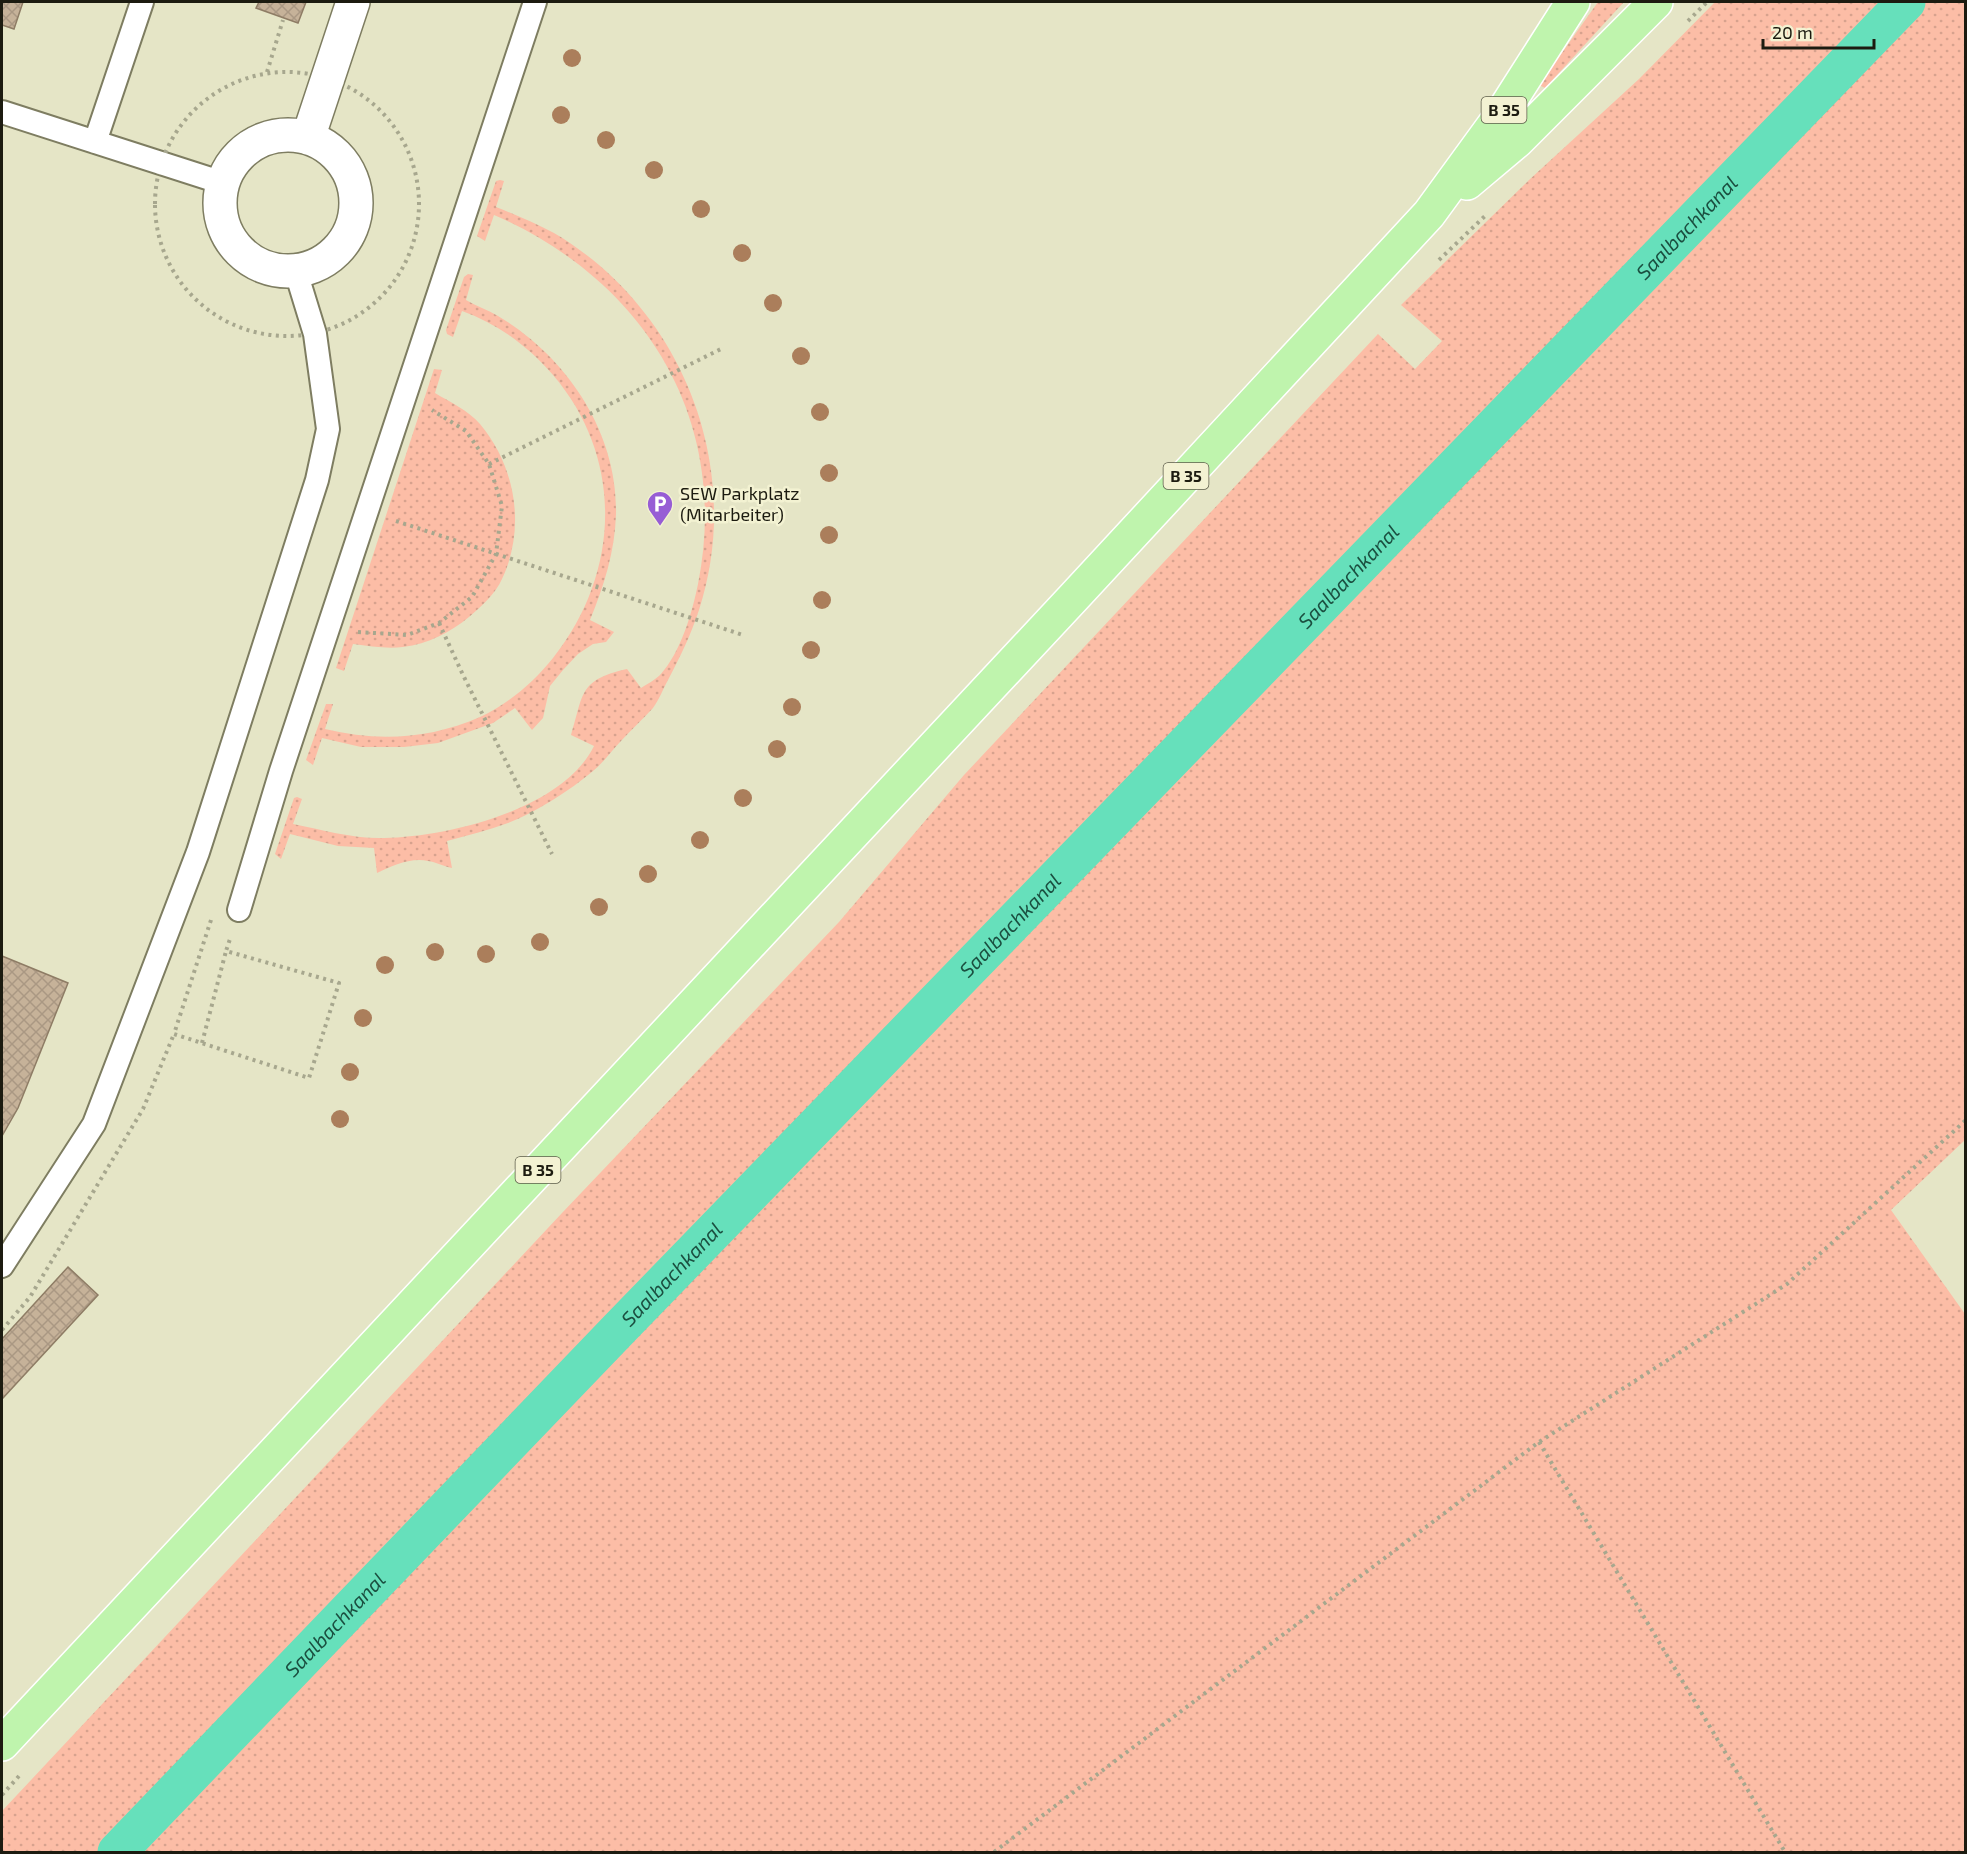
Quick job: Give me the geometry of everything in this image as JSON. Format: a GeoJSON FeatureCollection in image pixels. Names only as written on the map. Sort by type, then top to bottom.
{"type":"FeatureCollection","features":[{"type":"Feature","properties":{"kind":"main road","name":"B 35"},"geometry":{"type":"LineString","coordinates":[[2,1744],[1429,214],[1499,118],[1573,2]]}},
{"type":"Feature","properties":{"kind":"main road","name":"B 35"},"geometry":{"type":"LineString","coordinates":[[1429,214],[1517,141],[1656,2]]}},
{"type":"Feature","properties":{"kind":"street"},"geometry":{"type":"LineString","coordinates":[[308,138],[353,2]]}},
{"type":"Feature","properties":{"kind":"street"},"geometry":{"type":"LineString","coordinates":[[287,135],[308,138],[329,149],[345,166],[354,187],[356,210],[350,233],[337,252],[318,265],[296,272],[273,270],[252,262],[236,247],[224,227],[220,206],[223,183],[232,164],[247,148],[266,139],[287,135]]}},
{"type":"Feature","properties":{"kind":"lane"},"geometry":{"type":"LineString","coordinates":[[95,142],[142,2]]}},
{"type":"Feature","properties":{"kind":"lane"},"geometry":{"type":"LineString","coordinates":[[239,910],[281,771],[535,2]]}},
{"type":"Feature","properties":{"kind":"lane"},"geometry":{"type":"LineString","coordinates":[[2,112],[223,183]]}},
{"type":"Feature","properties":{"kind":"lane"},"geometry":{"type":"LineString","coordinates":[[2,1266],[94,1124],[198,852],[317,480],[328,429],[315,334],[296,272]]}},
{"type":"Feature","properties":{"kind":"path"},"geometry":{"type":"LineString","coordinates":[[267,72],[283,20]]}},
{"type":"Feature","properties":{"kind":"path"},"geometry":{"type":"LineString","coordinates":[[298,71],[328,77],[367,97],[397,128],[415,168],[420,211],[411,254],[388,291],[355,319],[315,334],[275,337],[237,327],[202,307],[176,278],[159,242],[154,203],[160,163],[176,130],[200,103],[231,82],[267,72],[298,71]]}},
{"type":"Feature","properties":{"kind":"path"},"geometry":{"type":"LineString","coordinates":[[489,464],[721,349]]}},
{"type":"Feature","properties":{"kind":"path"},"geometry":{"type":"LineString","coordinates":[[329,626],[363,633],[407,635],[440,623],[471,597],[496,554],[502,506],[489,464],[466,431],[432,410],[404,398]]}},
{"type":"Feature","properties":{"kind":"path"},"geometry":{"type":"LineString","coordinates":[[367,511],[743,635]]}},
{"type":"Feature","properties":{"kind":"path"},"geometry":{"type":"LineString","coordinates":[[440,623],[463,675],[552,854]]}},
{"type":"Feature","properties":{"kind":"path"},"geometry":{"type":"LineString","coordinates":[[202,1043],[226,951]]}},
{"type":"Feature","properties":{"kind":"path"},"geometry":{"type":"LineString","coordinates":[[2,1330],[43,1278],[143,1109],[174,1034]]}},
{"type":"Feature","properties":{"kind":"path"},"geometry":{"type":"LineString","coordinates":[[994,1852],[1539,1442],[1787,1284],[1965,1120]]}},
{"type":"Feature","properties":{"kind":"path"},"geometry":{"type":"LineString","coordinates":[[1539,1442],[1785,1852]]}},
{"type":"Feature","properties":{"kind":"shaded area"},"geometry":{"type":"Polygon","coordinates":[[[1598,2],[1624,2],[1545,88],[1539,85],[1598,2]]]}},
{"type":"Feature","properties":{"kind":"shaded area"},"geometry":{"type":"Polygon","coordinates":[[[1715,2],[1965,2],[1965,1140],[1891,1210],[1965,1314],[1965,1852],[2,1852],[2,1811],[562,1213],[839,922],[964,775],[1378,334],[1415,369],[1442,341],[1401,305],[1529,180],[1639,79],[1715,2]]]}},
{"type":"Feature","properties":{"kind":"shaded area"},"geometry":{"type":"Polygon","coordinates":[[[496,181],[504,181],[496,207],[554,233],[599,265],[638,304],[669,348],[692,397],[707,448],[714,502],[711,556],[699,610],[685,646],[655,705],[601,764],[563,793],[531,813],[501,826],[447,841],[452,868],[415,860],[377,873],[374,848],[338,846],[290,834],[281,859],[275,854],[294,798],[297,797],[302,799],[293,824],[338,834],[373,838],[440,832],[471,825],[531,803],[557,787],[579,768],[594,746],[571,735],[582,699],[591,684],[611,673],[627,669],[641,688],[660,675],[667,666],[680,644],[689,619],[698,584],[705,523],[701,466],[688,412],[665,362],[633,317],[594,277],[547,243],[494,215],[485,241],[477,236],[496,181]]]}},
{"type":"Feature","properties":{"kind":"shaded area"},"geometry":{"type":"Polygon","coordinates":[[[468,274],[473,275],[466,300],[498,316],[546,353],[584,400],[598,427],[608,455],[614,484],[616,514],[608,568],[590,620],[614,632],[606,642],[593,644],[578,654],[563,670],[550,686],[543,718],[532,730],[515,708],[493,723],[438,743],[404,747],[361,747],[322,738],[313,765],[306,760],[326,704],[333,704],[325,729],[384,737],[442,730],[480,717],[501,706],[538,676],[553,658],[575,625],[591,590],[601,554],[605,516],[602,479],[593,443],[576,408],[553,375],[512,337],[488,322],[462,311],[453,337],[447,334],[446,330],[464,277],[468,274]]]}},
{"type":"Feature","properties":{"kind":"shaded area"},"geometry":{"type":"Polygon","coordinates":[[[434,369],[442,370],[435,393],[476,419],[502,459],[514,499],[514,539],[509,559],[502,579],[492,595],[455,628],[430,640],[403,647],[353,644],[344,671],[336,668],[434,369]]]}},
{"type":"Feature","properties":{"kind":"building"},"geometry":{"type":"Polygon","coordinates":[[[2,2],[23,2],[14,29],[2,25],[2,2]]]}},
{"type":"Feature","properties":{"kind":"building"},"geometry":{"type":"Polygon","coordinates":[[[259,2],[306,2],[298,23],[256,8],[259,2]]]}},
{"type":"Feature","properties":{"kind":"building"},"geometry":{"type":"Polygon","coordinates":[[[2,956],[68,983],[18,1108],[2,1136],[2,956]]]}},
{"type":"Feature","properties":{"kind":"building"},"geometry":{"type":"Polygon","coordinates":[[[68,1267],[98,1295],[2,1399],[2,1339],[68,1267]]]}},
{"type":"Feature","properties":{"kind":"waterway","name":"Saalbachkanal"},"geometry":{"type":"LineString","coordinates":[[117,1852],[620,1328],[1906,2]]}},
{"type":"Feature","properties":{"kind":"place","name":"SEW Parkplatz (Mitarbeiter)"},"geometry":{"type":"Point","coordinates":[660,527]}}]}
